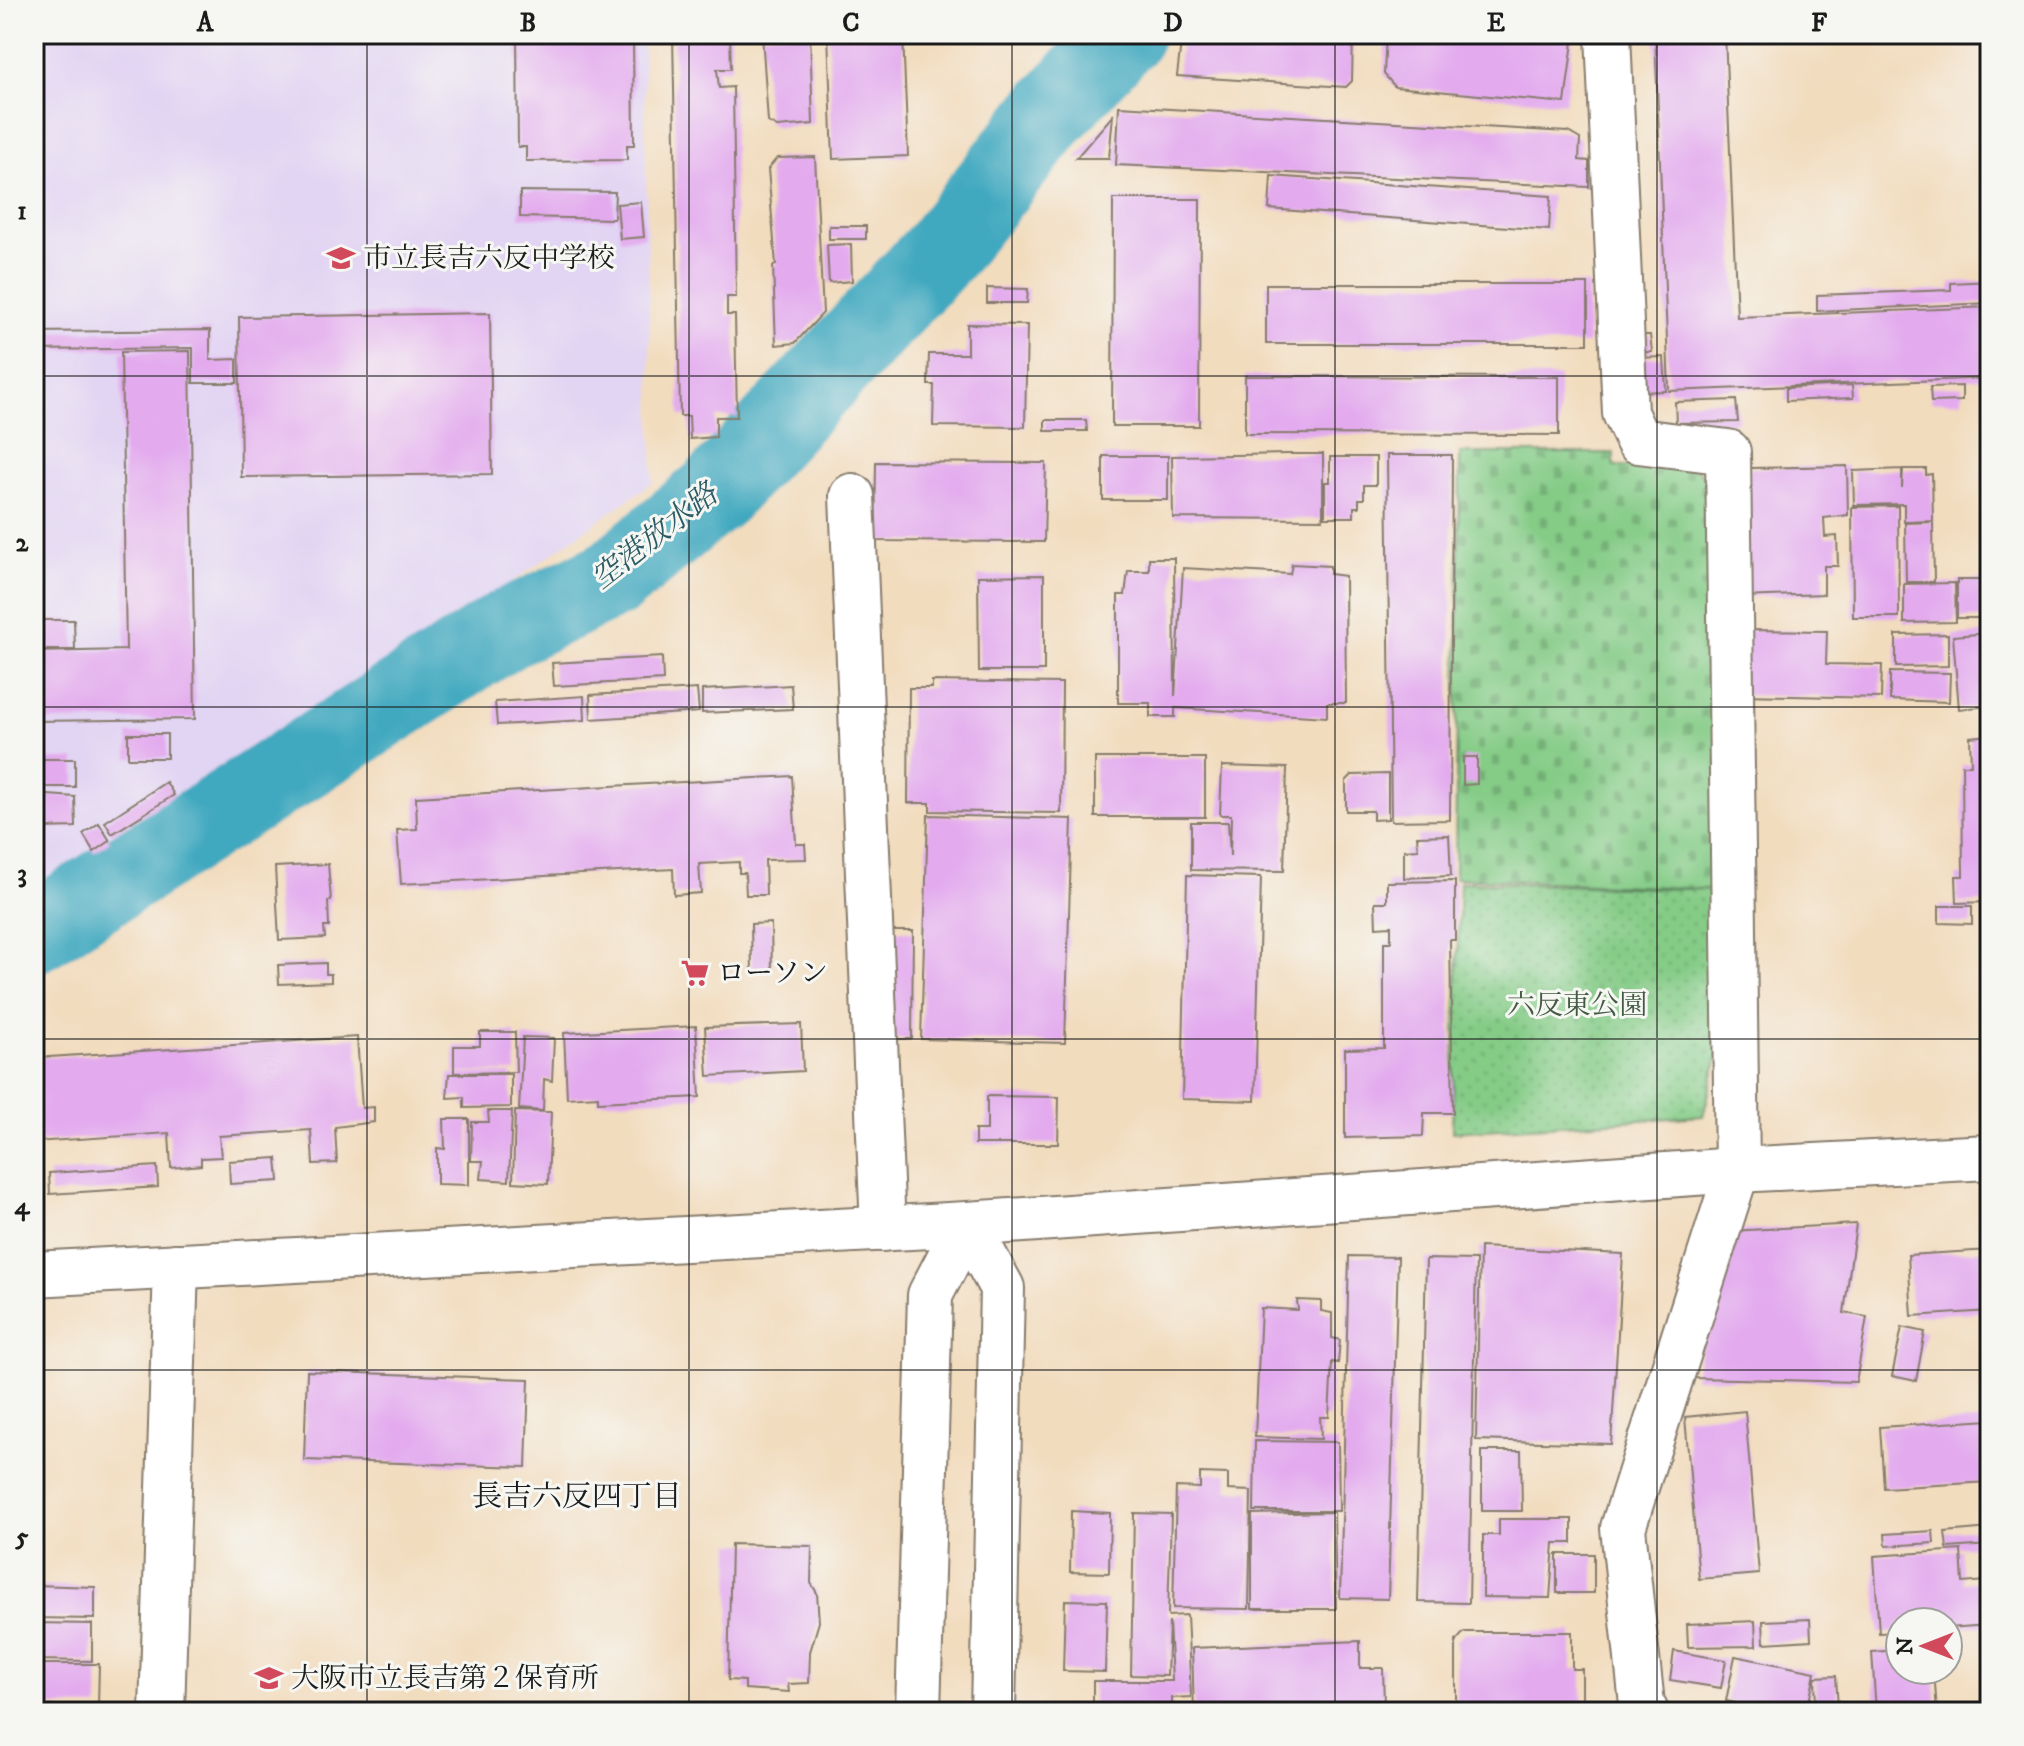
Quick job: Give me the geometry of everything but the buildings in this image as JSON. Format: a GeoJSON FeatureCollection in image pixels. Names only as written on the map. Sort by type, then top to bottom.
{"type":"FeatureCollection","features":[{"type":"Feature","properties":{"kind":"street"},"geometry":{"type":"LineString","coordinates":[[1608,34],[1625,413],[1638,441],[1728,452],[1737,1170],[1623,1528],[1642,1704],[1646,1712]]}},
{"type":"Feature","properties":{"kind":"street"},"geometry":{"type":"LineString","coordinates":[[852,496],[883,1229]]}},
{"type":"Feature","properties":{"kind":"street"},"geometry":{"type":"LineString","coordinates":[[34,1274],[967,1224],[1737,1170],[1990,1157]]}},
{"type":"Feature","properties":{"kind":"street"},"geometry":{"type":"LineString","coordinates":[[918,1712],[930,1295],[967,1224]]}},
{"type":"Feature","properties":{"kind":"street"},"geometry":{"type":"LineString","coordinates":[[967,1224],[1002,1288],[993,1712]]}},
{"type":"Feature","properties":{"kind":"street"},"geometry":{"type":"LineString","coordinates":[[162,1712],[176,1266]]}},
{"type":"Feature","properties":{"kind":"shaded area","name":"市立長吉六反中学校"},"geometry":{"type":"Polygon","coordinates":[[[34,34],[643,34],[653,482],[395,665],[34,901],[34,34]]]}},
{"type":"Feature","properties":{"kind":"green space"},"geometry":{"type":"Polygon","coordinates":[[[1460,453],[1614,453],[1614,466],[1694,466],[1713,487],[1721,890],[1455,878],[1460,453]]]}},
{"type":"Feature","properties":{"kind":"green space","name":"六反東公園"},"geometry":{"type":"Polygon","coordinates":[[[1460,882],[1721,890],[1724,1033],[1703,1116],[1452,1132],[1460,882]]]}},
{"type":"Feature","properties":{"kind":"waterway","name":"空港放水路"},"geometry":{"type":"LineString","coordinates":[[34,933],[509,628],[612,579],[715,493],[940,252],[1050,114],[1124,34]]}},
{"type":"Feature","properties":{"kind":"place","name":"市立長吉六反中学校"},"geometry":{"type":"Point","coordinates":[341,258]}},
{"type":"Feature","properties":{"kind":"place","name":"ローソン"},"geometry":{"type":"Point","coordinates":[695,973]}},
{"type":"Feature","properties":{"kind":"place","name":"大阪市立長吉第２保育所"},"geometry":{"type":"Point","coordinates":[269,1678]}},
{"type":"Feature","properties":{"kind":"district","name":"長吉六反四丁目"},"geometry":{"type":"Point","coordinates":[577,1497]}}]}
